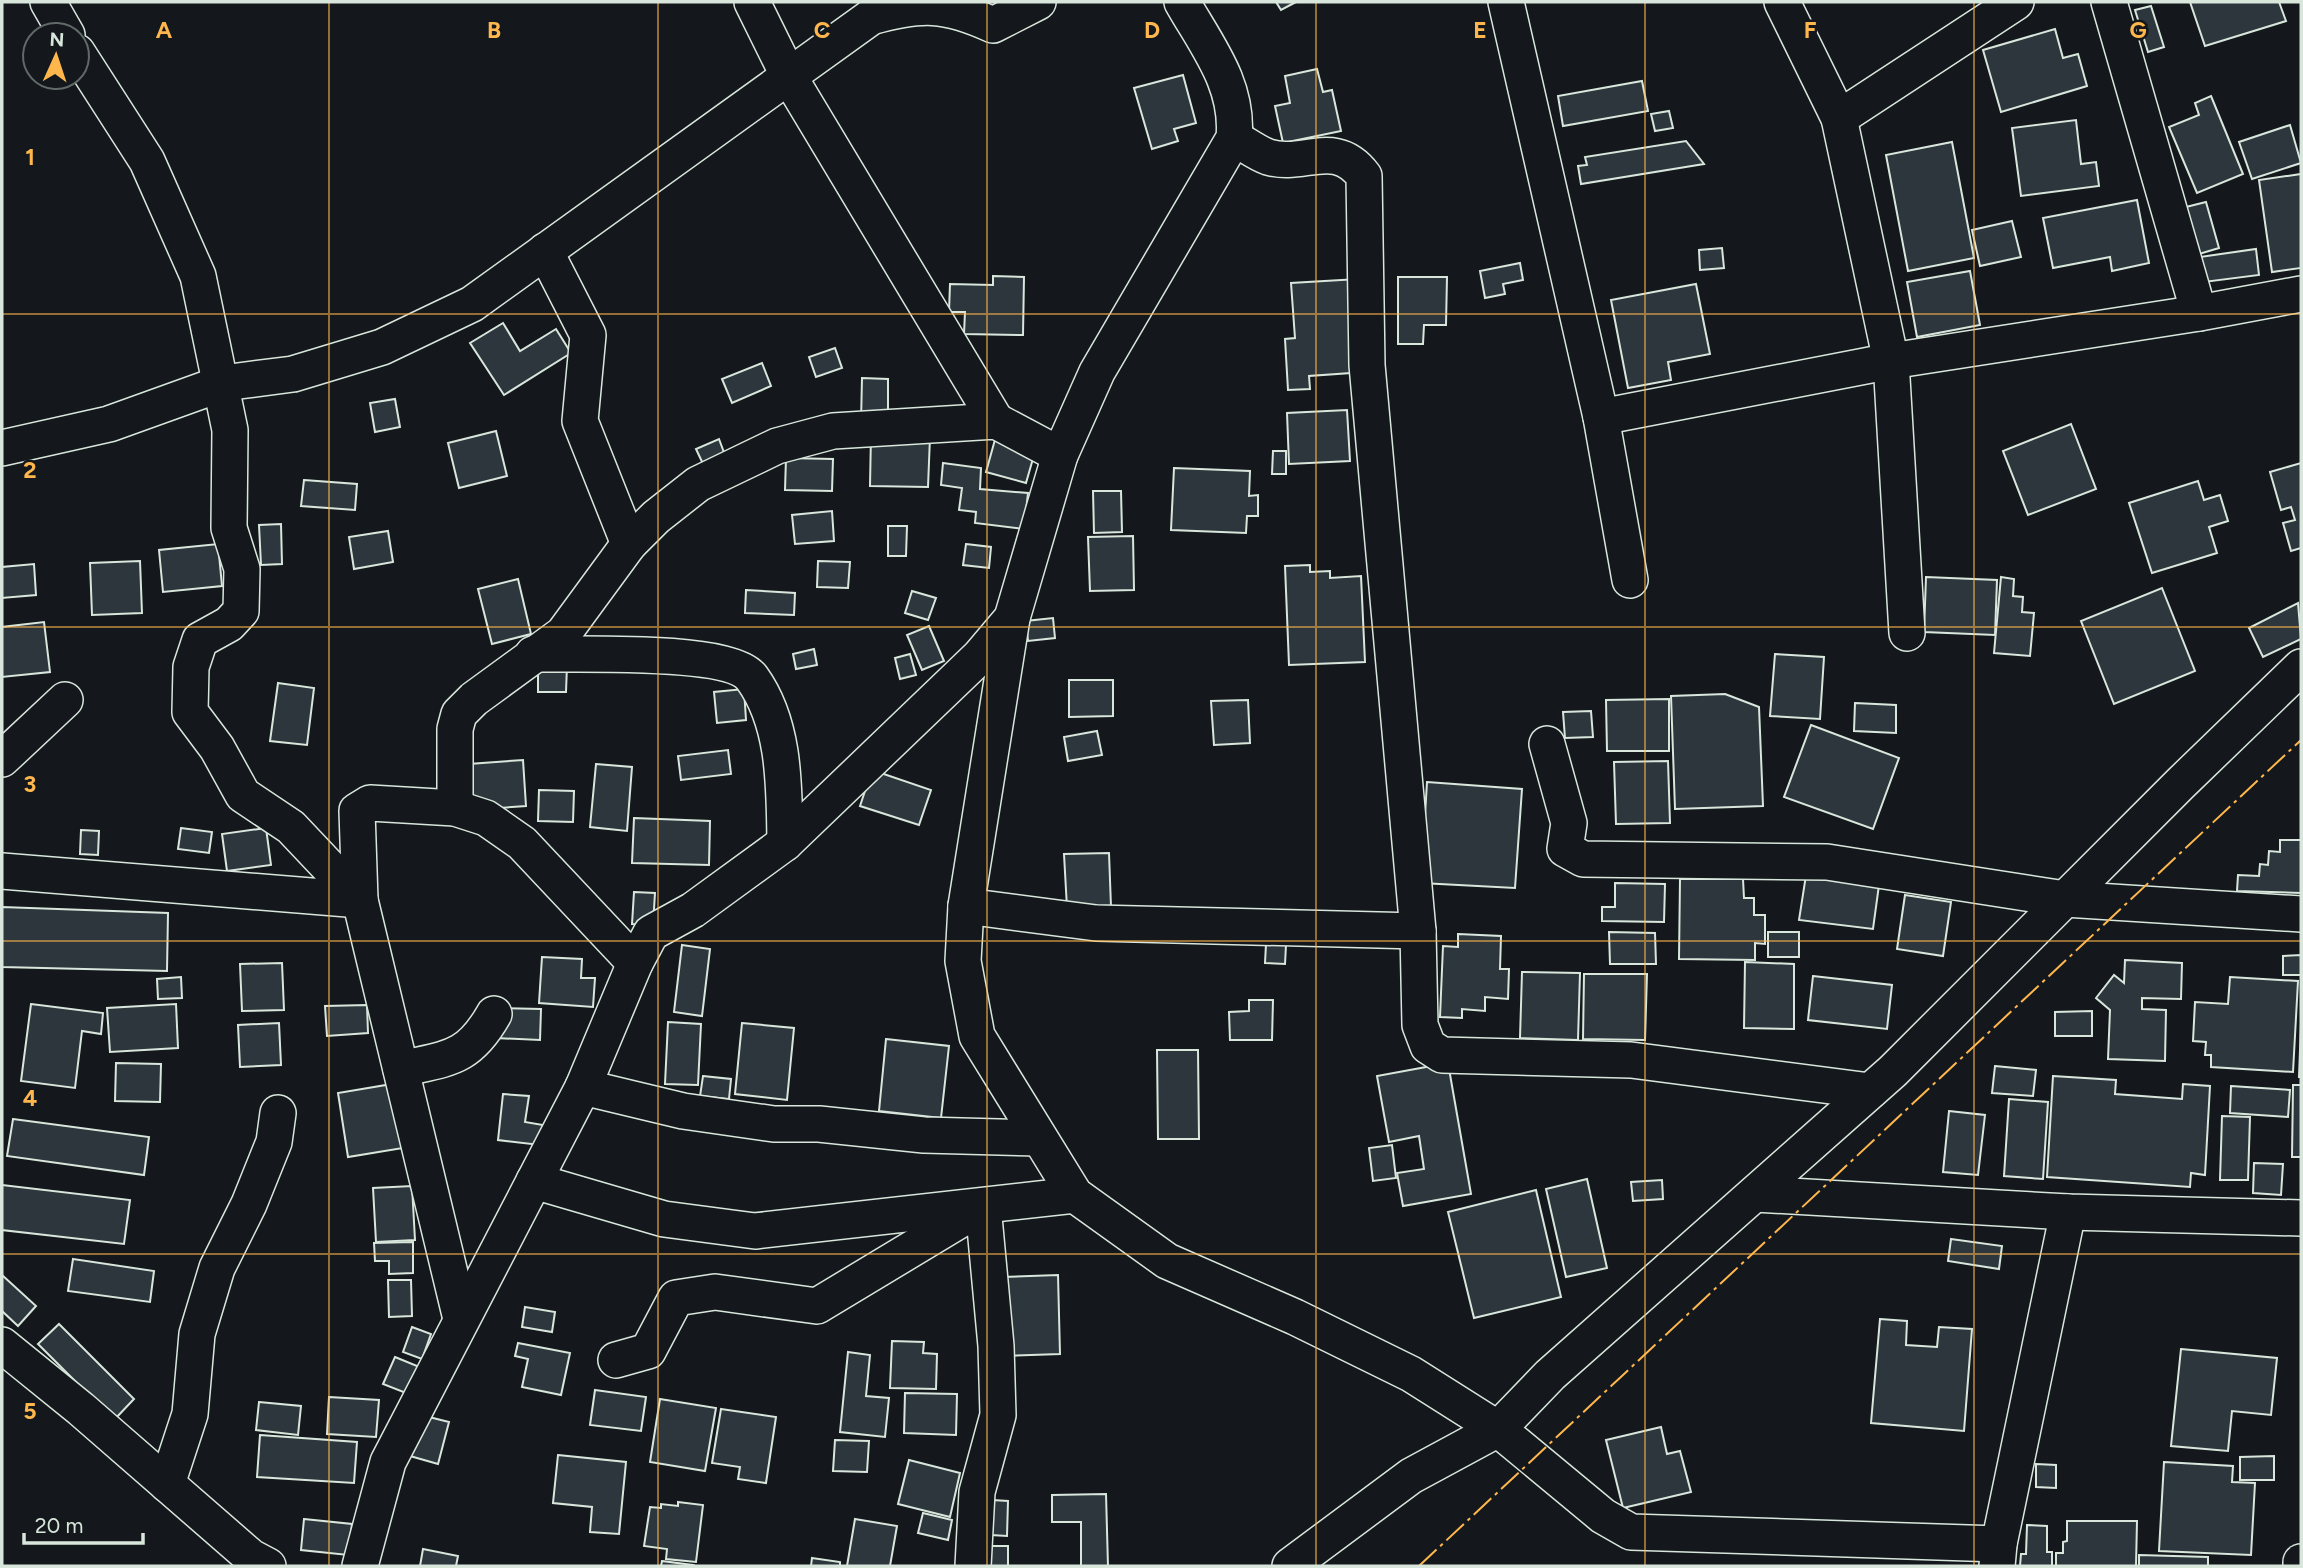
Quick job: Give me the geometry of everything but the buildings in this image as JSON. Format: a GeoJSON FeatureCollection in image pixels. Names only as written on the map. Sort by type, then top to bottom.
{"type":"FeatureCollection","features":[{"type":"Feature","properties":{"kind":"street"},"geometry":{"type":"LineString","coordinates":[[48,2],[58,21]]}},
{"type":"Feature","properties":{"kind":"street"},"geometry":{"type":"LineString","coordinates":[[752,2],[788,75],[996,421],[1060,455]]}},
{"type":"Feature","properties":{"kind":"street"},"geometry":{"type":"LineString","coordinates":[[2,448],[109,424],[223,383],[293,374],[382,347],[472,304],[871,17],[909,7],[939,5],[965,12],[993,25],[1038,2]]}},
{"type":"Feature","properties":{"kind":"street"},"geometry":{"type":"LineString","coordinates":[[1182,2],[1231,90],[1236,117],[1234,138],[1097,372],[1060,455],[1012,618],[966,906],[963,961],[977,1036],[1075,1195],[1167,1261],[1295,1317],[1411,1374],[1498,1429],[1603,1516],[1631,1532],[1998,1555],[2068,1212]]}},
{"type":"Feature","properties":{"kind":"street"},"geometry":{"type":"LineString","coordinates":[[1506,2],[1601,417],[1630,580]]}},
{"type":"Feature","properties":{"kind":"street"},"geometry":{"type":"LineString","coordinates":[[1782,2],[1839,118],[1891,361],[1907,633]]}},
{"type":"Feature","properties":{"kind":"street"},"geometry":{"type":"LineString","coordinates":[[1839,118],[2016,2]]}},
{"type":"Feature","properties":{"kind":"street"},"geometry":{"type":"LineString","coordinates":[[2109,2],[2199,313]]}},
{"type":"Feature","properties":{"kind":"street"},"geometry":{"type":"LineString","coordinates":[[91,74],[147,161],[192,263],[223,383],[230,430],[229,528],[242,569],[241,611],[229,624],[200,640],[191,667],[190,712],[217,748],[243,795],[291,827],[360,900]]}},
{"type":"Feature","properties":{"kind":"street"},"geometry":{"type":"LineString","coordinates":[[1234,138],[1269,157],[1340,156],[1353,162],[1364,176],[1367,365],[1418,931],[1420,1025],[1428,1046],[1442,1055],[1631,1060],[1870,1091]]}},
{"type":"Feature","properties":{"kind":"street"},"geometry":{"type":"LineString","coordinates":[[545,251],[589,335],[580,421],[629,544]]}},
{"type":"Feature","properties":{"kind":"street"},"geometry":{"type":"LineString","coordinates":[[1601,417],[1891,361],[2199,313],[2301,293]]}},
{"type":"Feature","properties":{"kind":"street"},"geometry":{"type":"LineString","coordinates":[[455,808],[455,729],[459,714],[533,654],[563,634],[629,544],[656,517],[698,484],[777,446],[833,431],[996,421]]}},
{"type":"Feature","properties":{"kind":"street"},"geometry":{"type":"LineString","coordinates":[[360,1566],[388,1462],[583,1087],[635,963],[652,933],[693,910],[785,844],[979,657],[1012,618]]}},
{"type":"Feature","properties":{"kind":"street"},"geometry":{"type":"LineString","coordinates":[[533,654],[673,655],[741,670],[751,676],[767,708],[783,760],[785,844]]}},
{"type":"Feature","properties":{"kind":"street"},"geometry":{"type":"LineString","coordinates":[[1290,1566],[1411,1476],[1498,1429],[1550,1375],[1870,1091],[2301,667]]}},
{"type":"Feature","properties":{"kind":"street"},"geometry":{"type":"LineString","coordinates":[[2,759],[65,700]]}},
{"type":"Feature","properties":{"kind":"street"},"geometry":{"type":"LineString","coordinates":[[1547,744],[1569,823],[1565,849],[1583,859],[1827,862],[2065,899],[2301,914]]}},
{"type":"Feature","properties":{"kind":"street"},"geometry":{"type":"LineString","coordinates":[[461,1319],[360,900],[358,811],[362,805],[370,803],[455,808],[486,818],[522,843],[635,963]]}},
{"type":"Feature","properties":{"kind":"street"},"geometry":{"type":"LineString","coordinates":[[2,872],[360,900]]}},
{"type":"Feature","properties":{"kind":"street"},"geometry":{"type":"LineString","coordinates":[[966,906],[1096,923],[1418,931]]}},
{"type":"Feature","properties":{"kind":"street"},"geometry":{"type":"LineString","coordinates":[[401,1069],[458,1056],[482,1035],[494,1014]]}},
{"type":"Feature","properties":{"kind":"street"},"geometry":{"type":"LineString","coordinates":[[583,1087],[683,1111],[775,1124],[819,1124],[924,1135],[1039,1138]]}},
{"type":"Feature","properties":{"kind":"street"},"geometry":{"type":"LineString","coordinates":[[167,1484],[190,1414],[197,1334],[217,1268],[249,1204],[274,1142],[278,1113]]}},
{"type":"Feature","properties":{"kind":"street"},"geometry":{"type":"LineString","coordinates":[[534,1181],[664,1219],[755,1231],[1075,1195]]}},
{"type":"Feature","properties":{"kind":"street"},"geometry":{"type":"LineString","coordinates":[[1755,1194],[2068,1212],[2301,1218]]}},
{"type":"Feature","properties":{"kind":"street"},"geometry":{"type":"LineString","coordinates":[[616,1360],[648,1351],[676,1298],[715,1292],[817,1306],[983,1206]]}},
{"type":"Feature","properties":{"kind":"street"},"geometry":{"type":"LineString","coordinates":[[973,1566],[977,1492],[998,1415],[996,1346],[983,1206]]}},
{"type":"Feature","properties":{"kind":"street"},"geometry":{"type":"LineString","coordinates":[[2,1345],[167,1484],[252,1563]]}},
{"type":"Feature","properties":{"kind":"power"},"geometry":{"type":"LineString","coordinates":[[1419,1566],[2301,740]]}}]}
